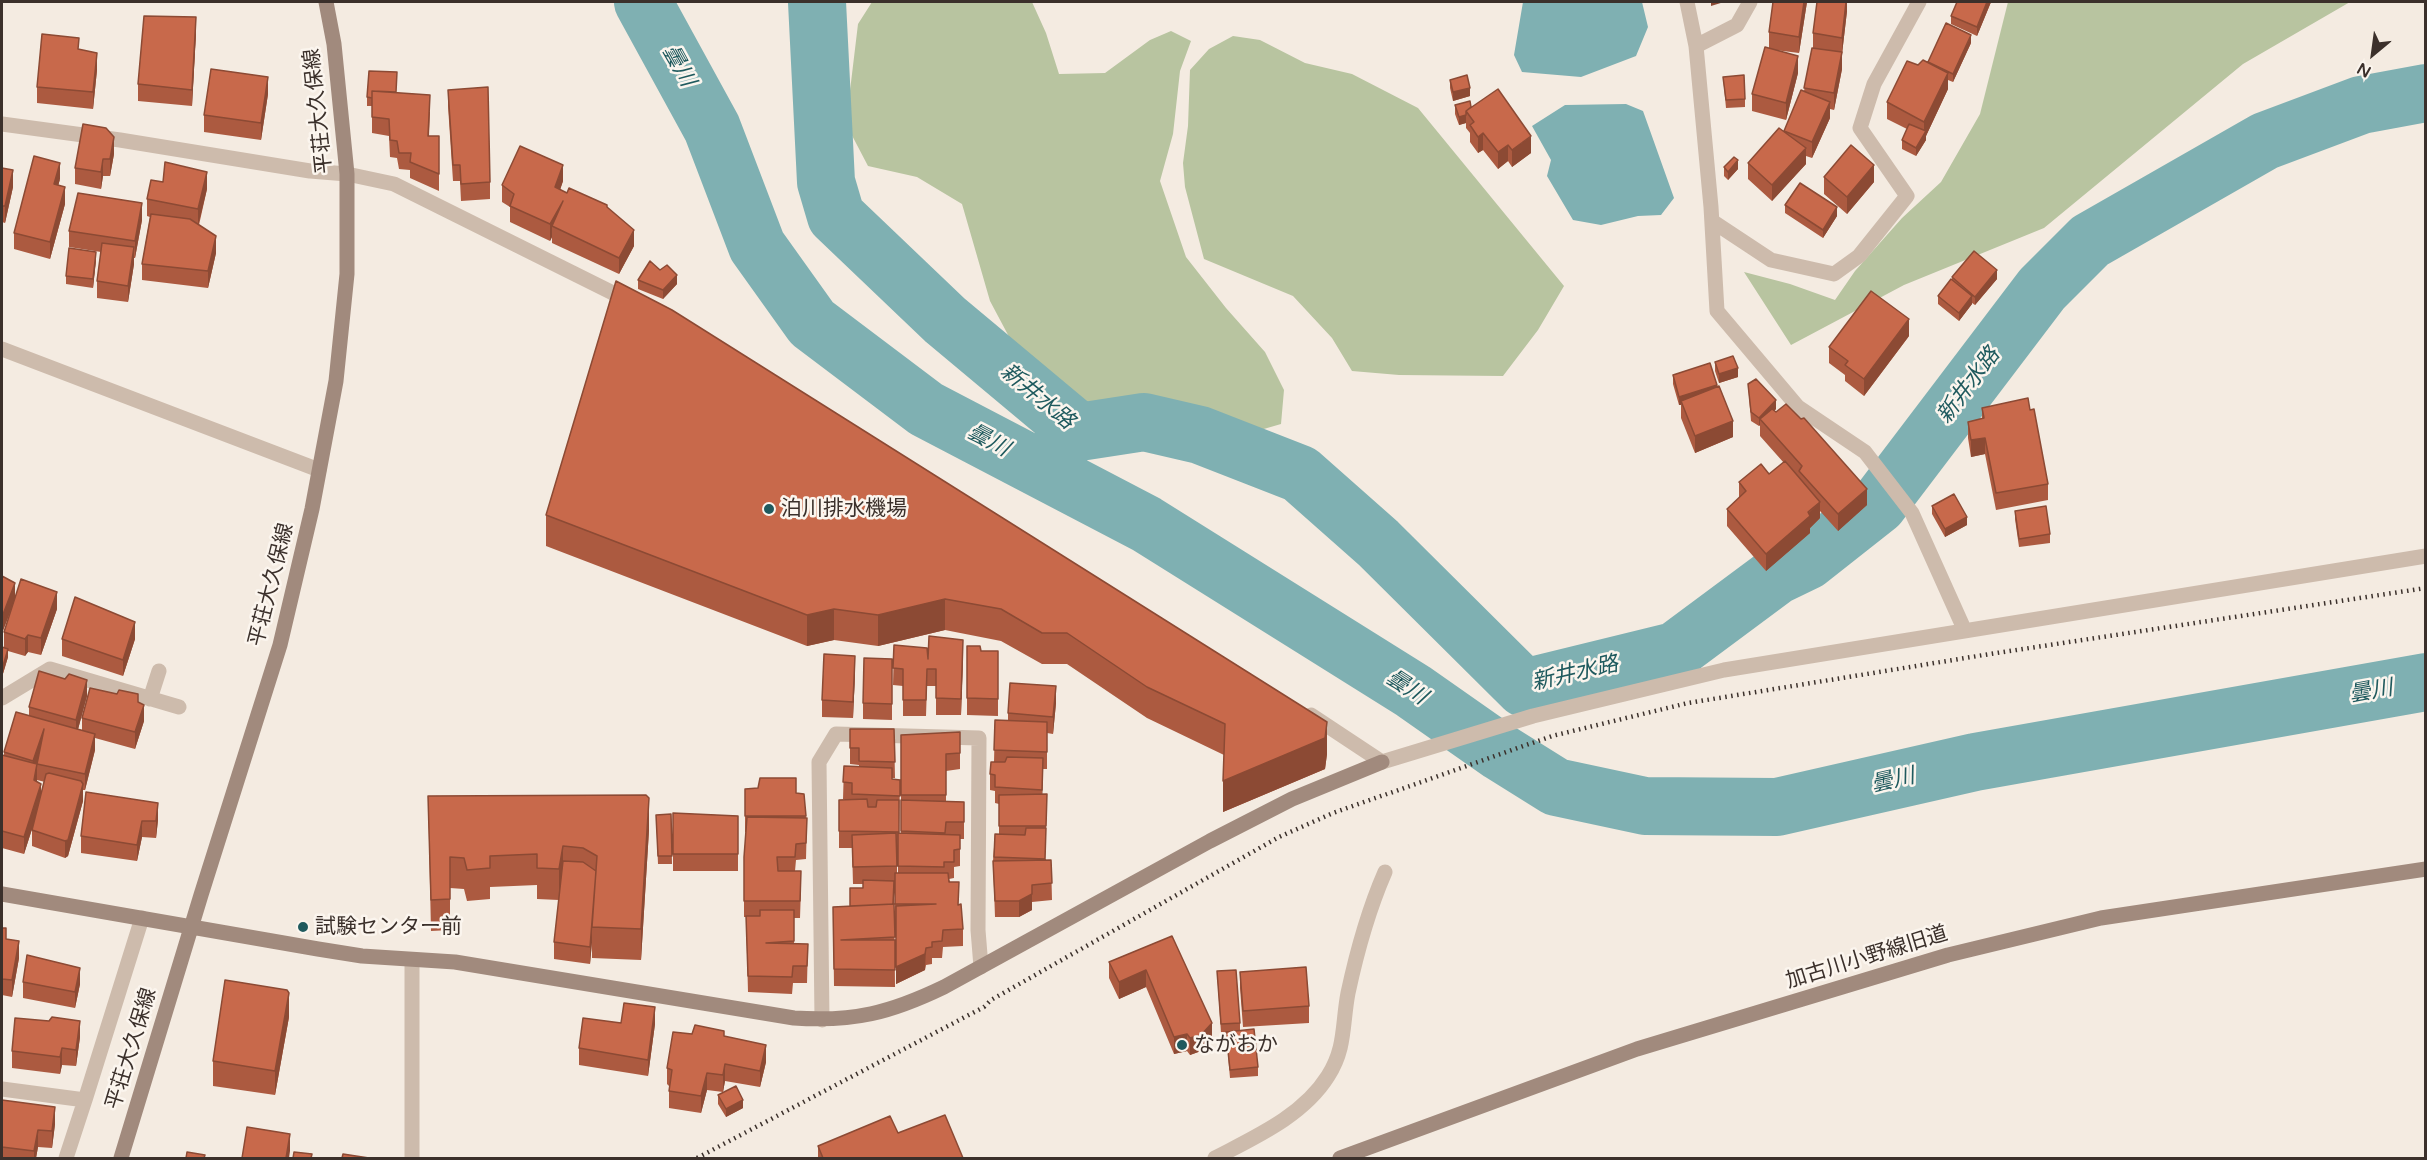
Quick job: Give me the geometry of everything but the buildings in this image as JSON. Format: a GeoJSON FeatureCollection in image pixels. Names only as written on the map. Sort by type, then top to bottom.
{"type":"FeatureCollection","features":[{"type":"Feature","properties":{"kind":"street","name":"平荘大久保線"},"geometry":{"type":"LineString","coordinates":[[121,1158],[191,926],[280,645],[319,470],[336,381],[347,274],[347,174],[334,44],[326,2]]}},
{"type":"Feature","properties":{"kind":"street"},"geometry":{"type":"LineString","coordinates":[[1687,2],[1696,45],[1712,221],[1717,311],[1798,407],[1865,452],[1912,513],[1965,631]]}},
{"type":"Feature","properties":{"kind":"street"},"geometry":{"type":"LineString","coordinates":[[1696,45],[1737,25],[1750,2]]}},
{"type":"Feature","properties":{"kind":"street"},"geometry":{"type":"LineString","coordinates":[[1712,221],[1771,260],[1834,274],[1859,256],[1907,196],[1860,128],[1874,84],[1919,2]]}},
{"type":"Feature","properties":{"kind":"street"},"geometry":{"type":"LineString","coordinates":[[2,124],[120,140],[310,171],[347,174],[394,184],[646,309]]}},
{"type":"Feature","properties":{"kind":"street"},"geometry":{"type":"LineString","coordinates":[[2,349],[319,470]]}},
{"type":"Feature","properties":{"kind":"street"},"geometry":{"type":"LineString","coordinates":[[2,894],[340,952],[455,962],[794,1018],[822,1020],[858,1017],[909,1004],[1292,799],[1382,762],[1533,716],[1724,670],[2426,556]]}},
{"type":"Feature","properties":{"kind":"street"},"geometry":{"type":"LineString","coordinates":[[2,699],[50,669],[179,707]]}},
{"type":"Feature","properties":{"kind":"street"},"geometry":{"type":"LineString","coordinates":[[150,699],[159,672]]}},
{"type":"Feature","properties":{"kind":"street"},"geometry":{"type":"LineString","coordinates":[[1295,704],[1382,762]]}},
{"type":"Feature","properties":{"kind":"street"},"geometry":{"type":"LineString","coordinates":[[822,1020],[819,762],[836,734],[979,738],[978,930],[981,967]]}},
{"type":"Feature","properties":{"kind":"street","name":"加古川小野線旧道"},"geometry":{"type":"LineString","coordinates":[[1340,1158],[1637,1049],[1948,955],[2101,918],[2426,869]]}},
{"type":"Feature","properties":{"kind":"street"},"geometry":{"type":"LineString","coordinates":[[1215,1158],[1277,1125],[1305,1103],[1328,1077],[1342,1051],[1348,995],[1364,927],[1385,872]]}},
{"type":"Feature","properties":{"kind":"street"},"geometry":{"type":"LineString","coordinates":[[66,1158],[141,918]]}},
{"type":"Feature","properties":{"kind":"street"},"geometry":{"type":"LineString","coordinates":[[412,960],[412,1158]]}},
{"type":"Feature","properties":{"kind":"street"},"geometry":{"type":"LineString","coordinates":[[2,1089],[85,1100]]}},
{"type":"Feature","properties":{"kind":"green space"},"geometry":{"type":"Polygon","coordinates":[[[872,2],[1032,2],[1046,33],[1059,74],[1105,73],[1150,40],[1171,31],[1191,41],[1180,71],[1173,134],[1160,181],[1186,257],[1226,308],[1265,352],[1284,390],[1281,424],[1250,433],[1152,404],[1113,413],[1066,398],[1015,348],[990,301],[962,204],[917,177],[868,166],[846,124],[858,24],[872,2]]]}},
{"type":"Feature","properties":{"kind":"green space"},"geometry":{"type":"Polygon","coordinates":[[[2008,2],[2350,2],[2243,64],[2044,228],[1904,285],[1791,345],[1744,272],[1790,284],[1835,300],[1855,271],[1902,218],[1941,182],[1980,114],[2008,2]]]}},
{"type":"Feature","properties":{"kind":"green space"},"geometry":{"type":"Polygon","coordinates":[[[1233,36],[1260,40],[1305,63],[1352,74],[1418,108],[1564,286],[1538,330],[1503,376],[1399,375],[1352,371],[1332,338],[1293,296],[1204,259],[1185,187],[1183,163],[1188,126],[1190,70],[1209,49],[1233,36]]]}},
{"type":"Feature","properties":{"kind":"water"},"geometry":{"type":"Polygon","coordinates":[[[1523,2],[1642,2],[1648,27],[1636,56],[1581,77],[1522,72],[1514,55],[1523,2]]]}},
{"type":"Feature","properties":{"kind":"water"},"geometry":{"type":"Polygon","coordinates":[[[1626,104],[1643,111],[1674,198],[1661,215],[1638,216],[1601,225],[1573,220],[1547,176],[1551,160],[1532,126],[1565,105],[1626,104]]]}},
{"type":"Feature","properties":{"kind":"waterway","name":"曇川"},"geometry":{"type":"LineString","coordinates":[[643,2],[712,128],[757,246],[812,323],[926,409],[1146,524],[1413,691],[1500,752],[1556,787],[1645,806],[1777,807],[1975,762],[2426,682]]}},
{"type":"Feature","properties":{"kind":"waterway","name":"新井水路"},"geometry":{"type":"LineString","coordinates":[[817,2],[826,182],[836,216],[945,320],[1079,432],[1144,422],[1200,435],[1300,474],[1378,543],[1524,688],[1675,651],[1776,576],[1807,561],[1878,505],[2042,289],[2090,241],[2265,141],[2361,105],[2426,93]]}},
{"type":"Feature","properties":{"kind":"railway"},"geometry":{"type":"LineString","coordinates":[[697,1158],[984,1007],[991,1000],[1279,837],[1333,813],[1552,736],[1688,703],[1990,654],[2426,588]]}},
{"type":"Feature","properties":{"kind":"place","name":"泊川排水機場"},"geometry":{"type":"Point","coordinates":[769,509]}},
{"type":"Feature","properties":{"kind":"place","name":"試験センター前"},"geometry":{"type":"Point","coordinates":[303,927]}},
{"type":"Feature","properties":{"kind":"place","name":"ながおか"},"geometry":{"type":"Point","coordinates":[1182,1045]}}]}
